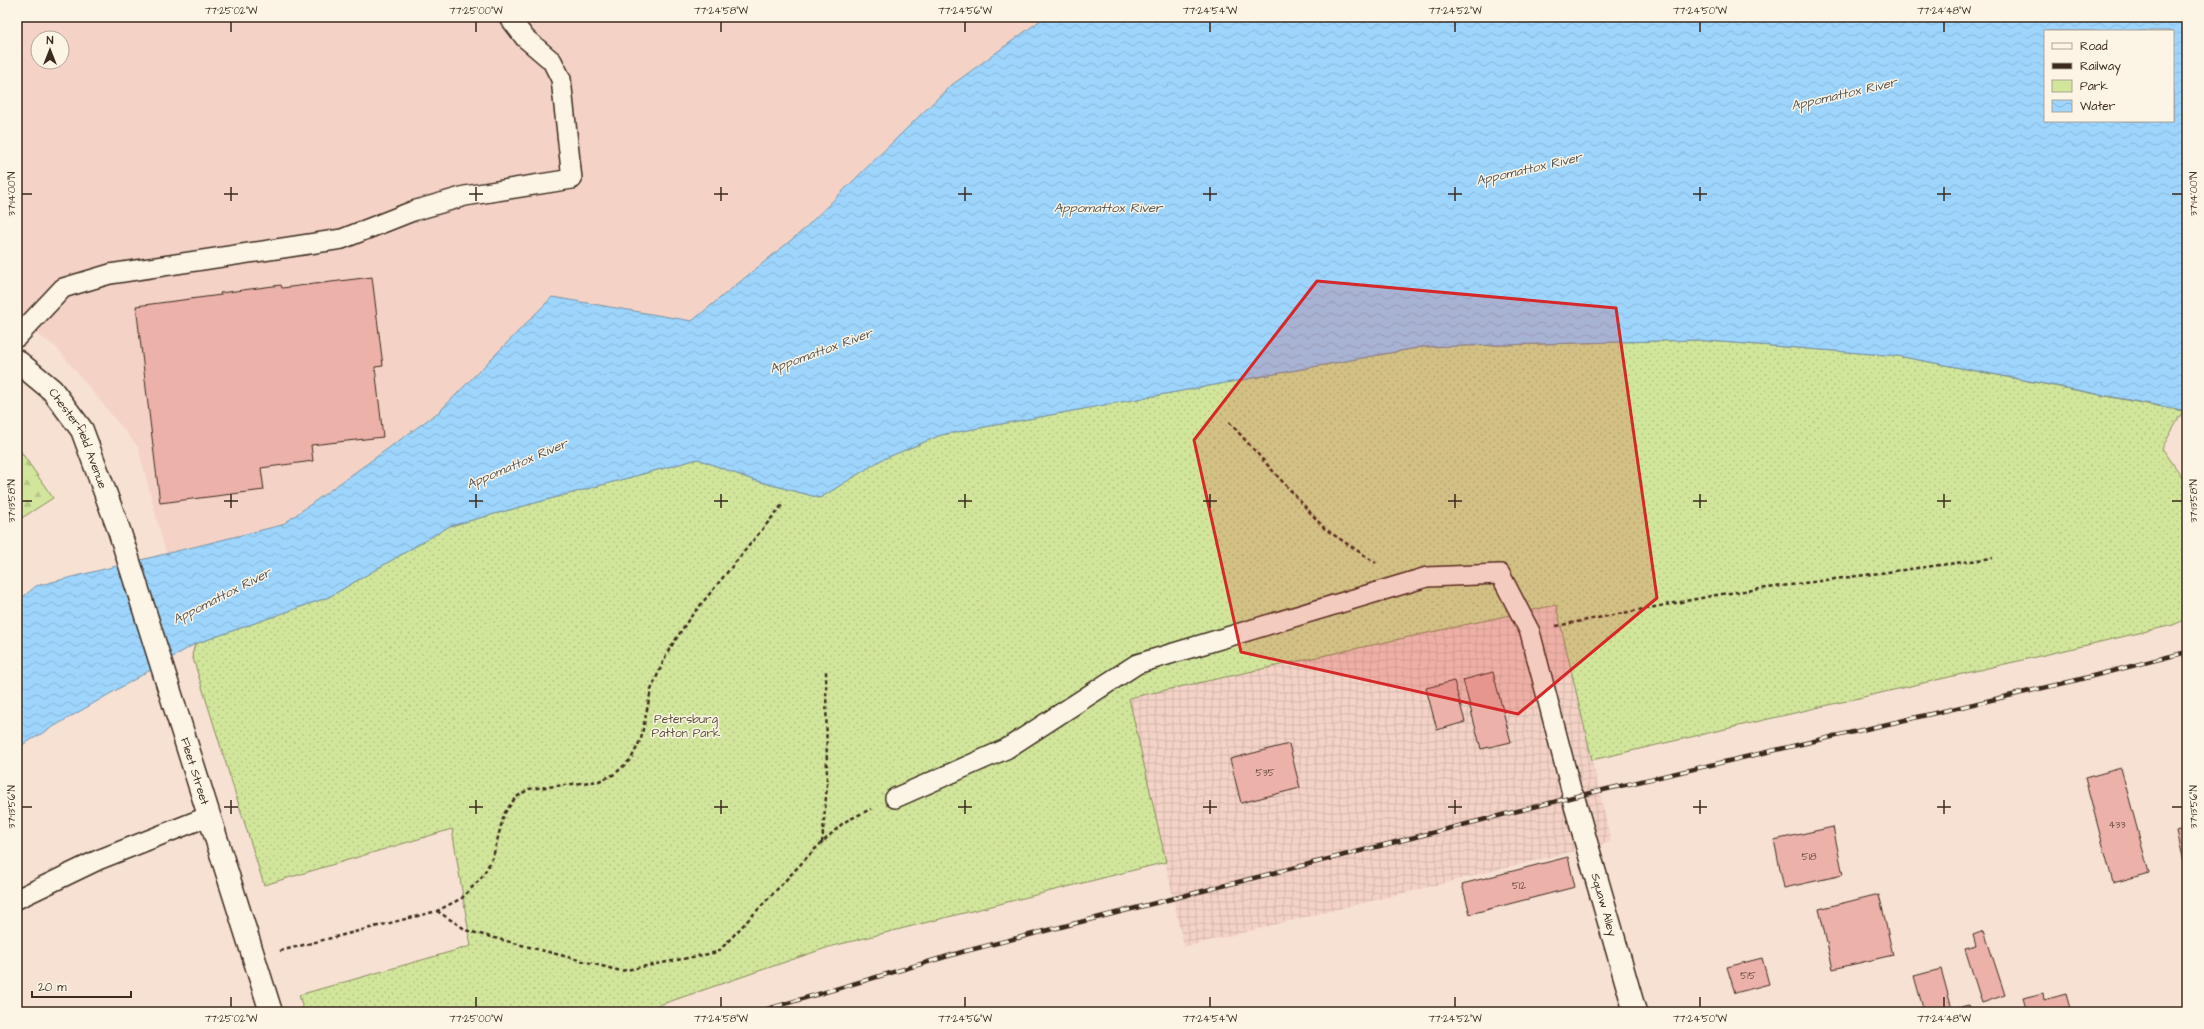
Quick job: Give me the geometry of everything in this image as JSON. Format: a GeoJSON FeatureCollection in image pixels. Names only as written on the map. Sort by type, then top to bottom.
{"type":"FeatureCollection","features":[{"type":"Feature","properties":{"kind":"main road","name":"Chesterfield Avenue"},"geometry":{"type":"LineString","coordinates":[[17,361],[52,390],[82,430],[119,530]]}},
{"type":"Feature","properties":{"kind":"main road","name":"Fleet Street"},"geometry":{"type":"LineString","coordinates":[[119,530],[167,678],[271,1012]]}},
{"type":"Feature","properties":{"kind":"main road","name":"Squaw Alley"},"geometry":{"type":"LineString","coordinates":[[1573,797],[1635,1012]]}},
{"type":"Feature","properties":{"kind":"lane"},"geometry":{"type":"LineString","coordinates":[[17,337],[63,288],[110,274],[342,239],[413,211],[465,196],[572,179],[561,79],[552,61],[525,38],[509,17]]}},
{"type":"Feature","properties":{"kind":"lane"},"geometry":{"type":"LineString","coordinates":[[895,798],[1006,749],[1137,664],[1427,577],[1500,574],[1530,632],[1573,797]]}},
{"type":"Feature","properties":{"kind":"lane"},"geometry":{"type":"LineString","coordinates":[[17,899],[98,860],[209,816]]}},
{"type":"Feature","properties":{"kind":"path"},"geometry":{"type":"LineString","coordinates":[[1229,422],[1325,529],[1407,583]]}},
{"type":"Feature","properties":{"kind":"path"},"geometry":{"type":"LineString","coordinates":[[253,958],[436,911],[462,898],[482,877],[493,857],[504,814],[515,798],[529,789],[599,781],[615,774],[631,759],[641,739],[652,690],[667,653],[689,619],[783,504]]}},
{"type":"Feature","properties":{"kind":"path"},"geometry":{"type":"LineString","coordinates":[[1530,632],[1722,594],[1993,558]]}},
{"type":"Feature","properties":{"kind":"path"},"geometry":{"type":"LineString","coordinates":[[822,843],[827,785],[826,670]]}},
{"type":"Feature","properties":{"kind":"path"},"geometry":{"type":"LineString","coordinates":[[436,911],[468,931],[621,971],[718,952],[844,822]]}},
{"type":"Feature","properties":{"kind":"highlighted area"},"geometry":{"type":"Polygon","coordinates":[[[1317,281],[1616,308],[1657,598],[1518,714],[1241,652],[1194,440],[1317,281]]]}},
{"type":"Feature","properties":{"kind":"shaded area"},"geometry":{"type":"Polygon","coordinates":[[[17,17],[1045,17],[949,87],[801,232],[692,321],[552,297],[440,411],[282,525],[166,554],[138,447],[56,347],[17,320],[17,17]]]}},
{"type":"Feature","properties":{"kind":"shaded area"},"geometry":{"type":"Polygon","coordinates":[[[1556,605],[1611,842],[1184,947],[1129,698],[1556,605]]]}},
{"type":"Feature","properties":{"kind":"green space","name":"Petersburg Patton Park"},"geometry":{"type":"Polygon","coordinates":[[[1696,340],[1898,356],[2183,411],[2162,448],[2187,484],[2187,619],[2173,625],[1592,760],[1556,605],[1129,698],[1166,862],[829,947],[639,1012],[304,1012],[299,995],[471,946],[452,829],[264,885],[192,655],[195,644],[329,597],[450,526],[698,459],[750,479],[820,498],[881,460],[941,435],[1422,347],[1696,340]]]}},
{"type":"Feature","properties":{"kind":"green space"},"geometry":{"type":"Polygon","coordinates":[[[17,446],[53,498],[17,521],[17,446]]]}},
{"type":"Feature","properties":{"kind":"water","name":"Appomattox River"},"geometry":{"type":"Polygon","coordinates":[[[1045,17],[2187,17],[2187,411],[1898,356],[1696,340],[1422,347],[941,435],[881,460],[820,498],[750,479],[698,459],[450,526],[329,597],[195,644],[17,748],[17,602],[36,586],[282,525],[440,411],[552,297],[692,321],[801,232],[949,87],[1045,17]]]}},
{"type":"Feature","properties":{"kind":"building"},"geometry":{"type":"Polygon","coordinates":[[[372,277],[383,366],[375,367],[383,437],[311,445],[313,461],[261,468],[264,490],[160,503],[136,306],[221,295],[220,293],[281,285],[282,288],[372,277]]]}},
{"type":"Feature","properties":{"kind":"building"},"geometry":{"type":"Polygon","coordinates":[[[1493,672],[1511,742],[1481,749],[1463,680],[1493,672]]]}},
{"type":"Feature","properties":{"kind":"building"},"geometry":{"type":"Polygon","coordinates":[[[1454,681],[1465,722],[1437,730],[1426,688],[1454,681]]]}},
{"type":"Feature","properties":{"kind":"building"},"geometry":{"type":"Polygon","coordinates":[[[1289,744],[1300,788],[1241,803],[1230,759],[1289,744]]]}},
{"type":"Feature","properties":{"kind":"building"},"geometry":{"type":"Polygon","coordinates":[[[2121,768],[2149,873],[2113,883],[2085,778],[2121,768]]]}},
{"type":"Feature","properties":{"kind":"building"},"geometry":{"type":"Polygon","coordinates":[[[1833,827],[1843,875],[1784,888],[1774,840],[1833,827]]]}},
{"type":"Feature","properties":{"kind":"building"},"geometry":{"type":"Polygon","coordinates":[[[2187,828],[2187,875],[2177,831],[2187,828]]]}},
{"type":"Feature","properties":{"kind":"building"},"geometry":{"type":"Polygon","coordinates":[[[1568,857],[1575,887],[1470,914],[1462,884],[1568,857]]]}},
{"type":"Feature","properties":{"kind":"building"},"geometry":{"type":"Polygon","coordinates":[[[1879,894],[1893,955],[1833,969],[1819,909],[1879,894]]]}},
{"type":"Feature","properties":{"kind":"building"},"geometry":{"type":"Polygon","coordinates":[[[1984,931],[2005,995],[1982,1003],[1965,949],[1976,946],[1973,935],[1984,931]]]}},
{"type":"Feature","properties":{"kind":"building"},"geometry":{"type":"Polygon","coordinates":[[[1762,958],[1769,984],[1735,993],[1727,967],[1762,958]]]}},
{"type":"Feature","properties":{"kind":"building"},"geometry":{"type":"Polygon","coordinates":[[[1941,969],[1952,1009],[1969,1005],[1972,1012],[1924,1012],[1914,976],[1941,969]]]}},
{"type":"Feature","properties":{"kind":"building"},"geometry":{"type":"Polygon","coordinates":[[[2043,993],[2044,1000],[2066,994],[2071,1012],[2027,1012],[2023,998],[2043,993]]]}},
{"type":"Feature","properties":{"kind":"railway"},"geometry":{"type":"LineString","coordinates":[[757,1012],[962,952],[1573,797],[2073,681],[2187,652]]}}]}
